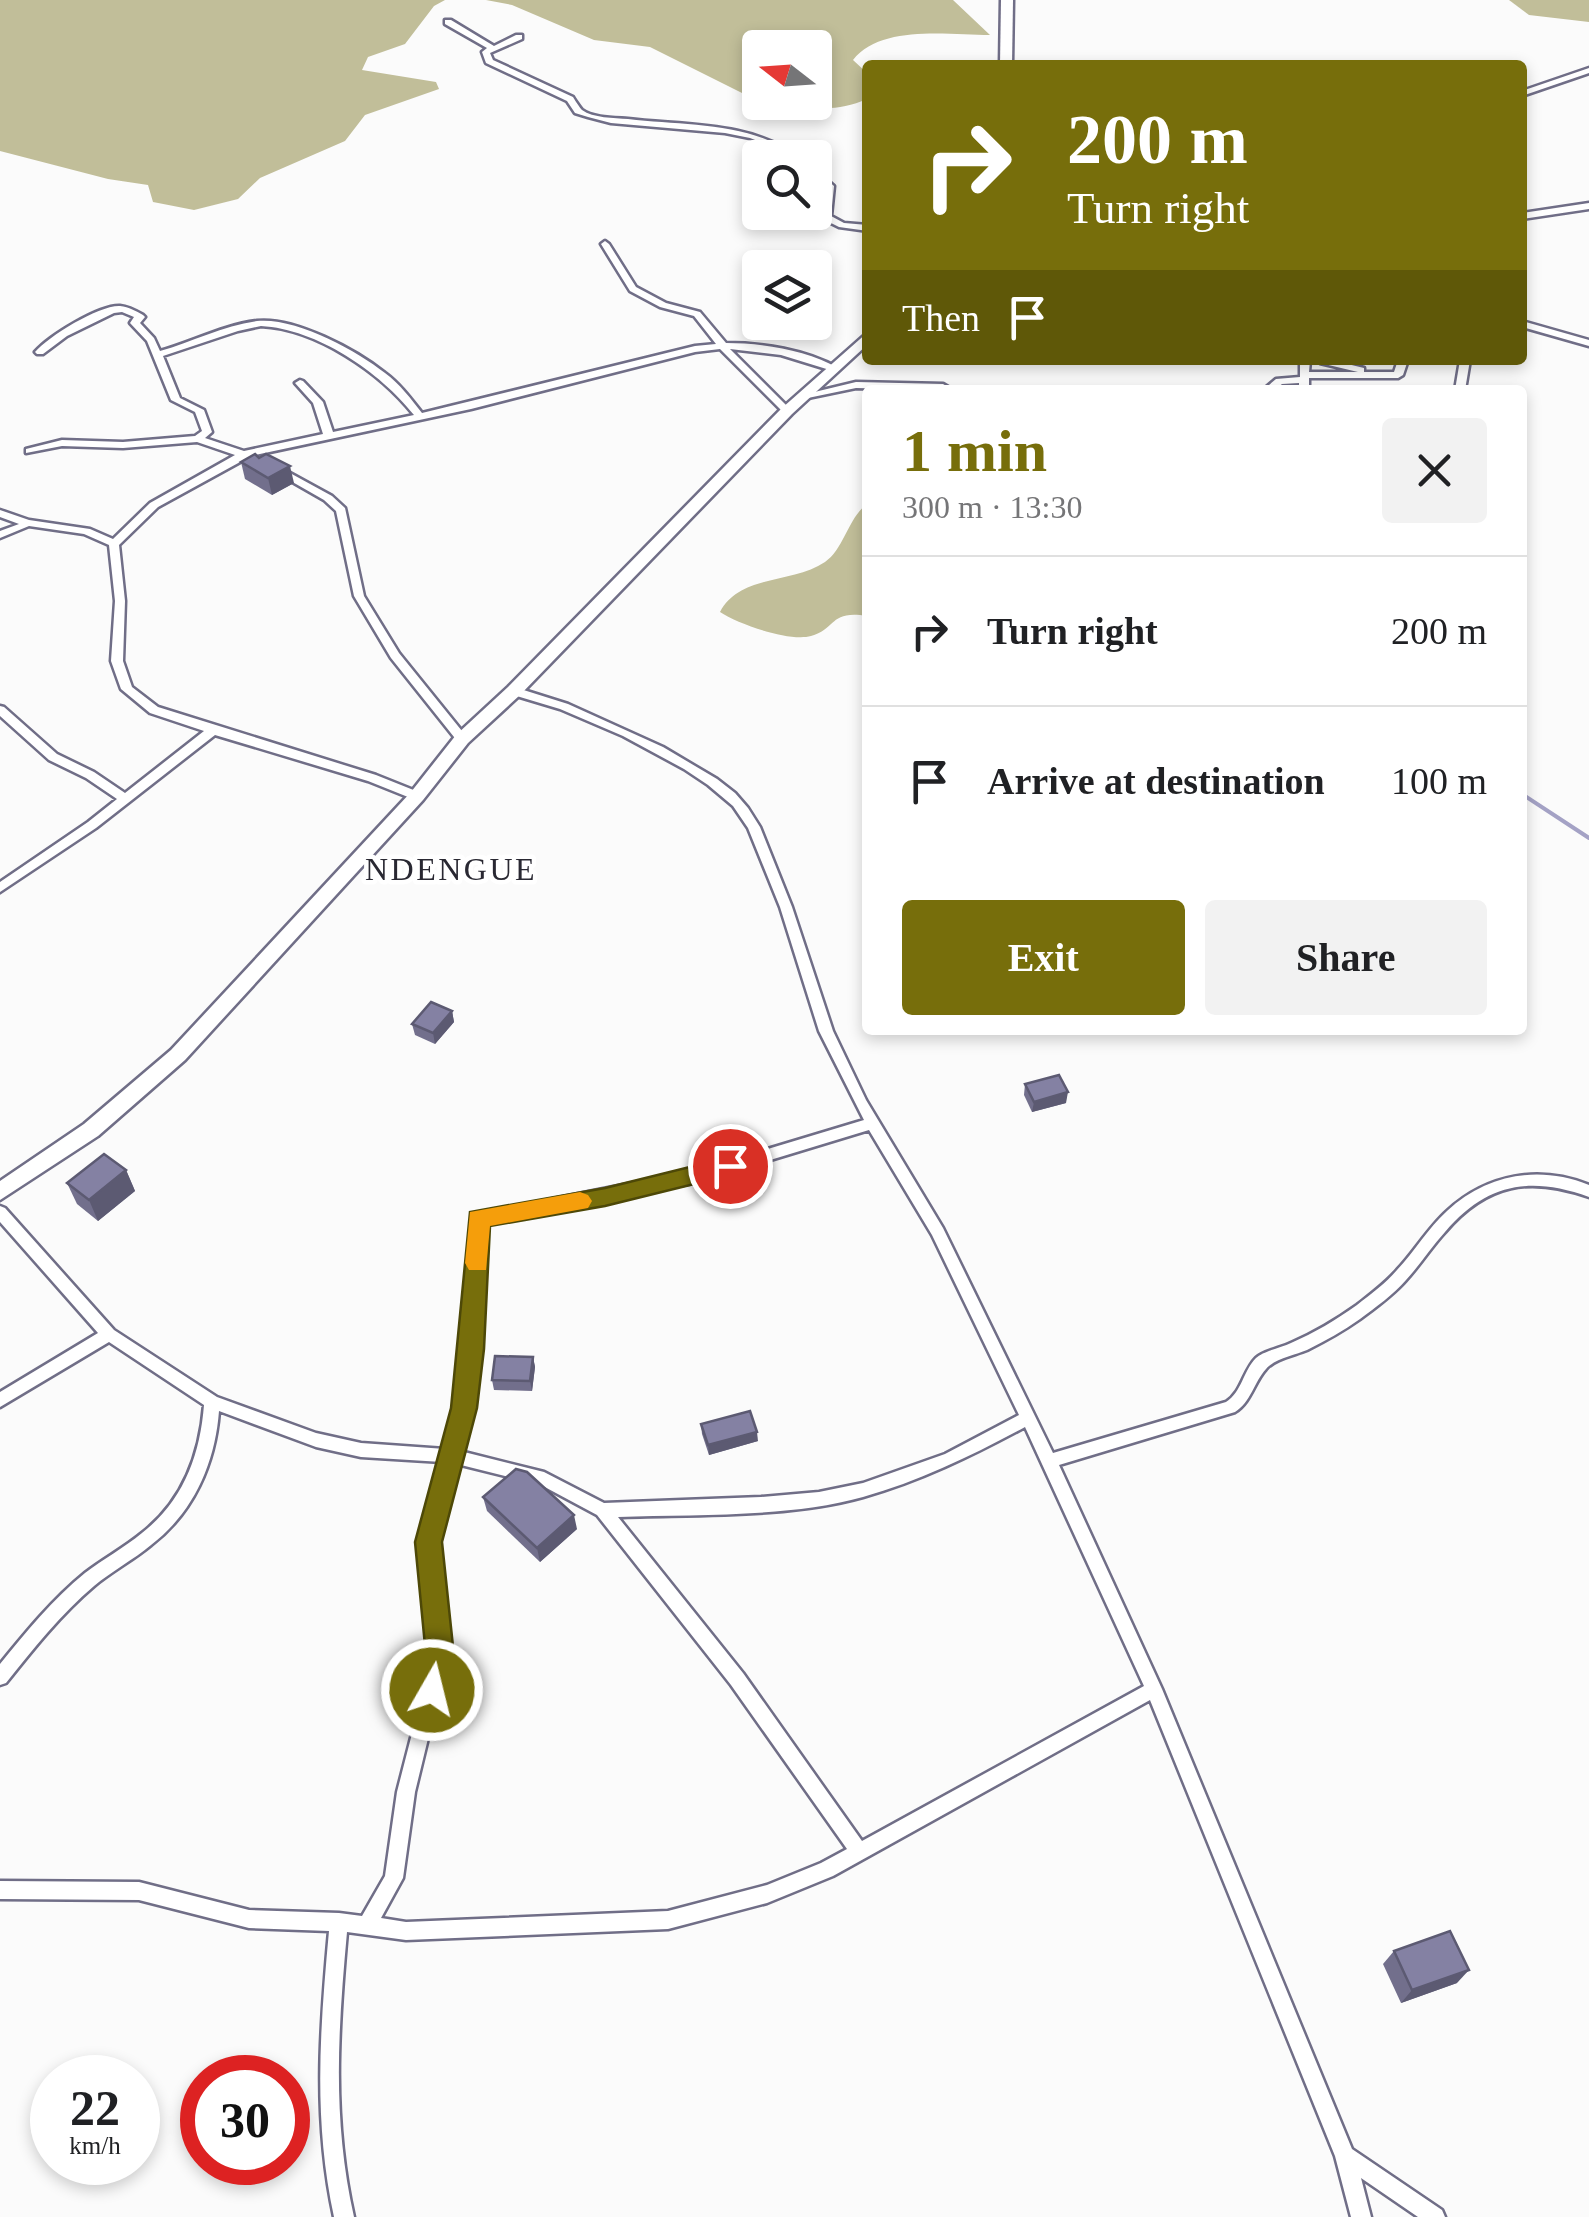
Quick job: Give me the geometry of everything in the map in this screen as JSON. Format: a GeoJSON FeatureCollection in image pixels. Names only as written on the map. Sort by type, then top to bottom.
{"type":"FeatureCollection","features":[{"type":"Feature","properties":{"kind":"main road"},"geometry":{"type":"LineString","coordinates":[[1006,60],[1008,0]]}},
{"type":"Feature","properties":{"kind":"main road"},"geometry":{"type":"LineString","coordinates":[[1,1189],[91,1130],[166,1066],[418,796],[462,739],[514,692],[787,411],[862,341]]}},
{"type":"Feature","properties":{"kind":"street"},"geometry":{"type":"LineString","coordinates":[[448,22],[492,48]]}},
{"type":"Feature","properties":{"kind":"street"},"geometry":{"type":"LineString","coordinates":[[519,36],[492,48],[486,56],[497,68],[570,99],[578,111],[757,140]]}},
{"type":"Feature","properties":{"kind":"street"},"geometry":{"type":"LineString","coordinates":[[1527,92],[1589,70]]}},
{"type":"Feature","properties":{"kind":"street"},"geometry":{"type":"LineString","coordinates":[[1527,215],[1589,206]]}},
{"type":"Feature","properties":{"kind":"street"},"geometry":{"type":"LineString","coordinates":[[832,221],[862,227]]}},
{"type":"Feature","properties":{"kind":"street"},"geometry":{"type":"LineString","coordinates":[[605,244],[633,289],[662,305],[692,310],[787,411]]}},
{"type":"Feature","properties":{"kind":"street"},"geometry":{"type":"LineString","coordinates":[[40,352],[60,334],[118,309],[140,317],[135,323],[148,335],[176,400],[200,410],[207,432],[198,439]]}},
{"type":"Feature","properties":{"kind":"street"},"geometry":{"type":"LineString","coordinates":[[156,355],[250,325],[276,324],[326,344],[372,369],[398,390],[420,417]]}},
{"type":"Feature","properties":{"kind":"street"},"geometry":{"type":"LineString","coordinates":[[1527,325],[1589,343]]}},
{"type":"Feature","properties":{"kind":"street"},"geometry":{"type":"LineString","coordinates":[[114,544],[154,505],[244,454],[330,438],[721,344],[790,355],[833,368]]}},
{"type":"Feature","properties":{"kind":"street"},"geometry":{"type":"LineString","coordinates":[[1338,365],[1376,375]]}},
{"type":"Feature","properties":{"kind":"street"},"geometry":{"type":"LineString","coordinates":[[1275,385],[1305,375],[1398,375],[1401,365]]}},
{"type":"Feature","properties":{"kind":"street"},"geometry":{"type":"LineString","coordinates":[[300,383],[318,402],[330,438]]}},
{"type":"Feature","properties":{"kind":"street"},"geometry":{"type":"LineString","coordinates":[[803,396],[862,385]]}},
{"type":"Feature","properties":{"kind":"street"},"geometry":{"type":"LineString","coordinates":[[30,451],[62,443],[122,445],[198,439],[244,454],[308,485],[341,510],[360,596],[395,654],[462,739]]}},
{"type":"Feature","properties":{"kind":"street"},"geometry":{"type":"LineString","coordinates":[[0,514],[26,524],[80,527],[114,544]]}},
{"type":"Feature","properties":{"kind":"street"},"geometry":{"type":"LineString","coordinates":[[0,535],[26,524]]}},
{"type":"Feature","properties":{"kind":"street"},"geometry":{"type":"LineString","coordinates":[[114,544],[120,601],[117,661],[127,689],[154,710],[418,796]]}},
{"type":"Feature","properties":{"kind":"street"},"geometry":{"type":"LineString","coordinates":[[514,692],[652,746],[700,773],[734,798],[768,856],[826,1031],[873,1123],[938,1232],[1154,1689],[1345,2156],[1361,2217]]}},
{"type":"Feature","properties":{"kind":"street"},"geometry":{"type":"LineString","coordinates":[[0,710],[53,757],[126,799]]}},
{"type":"Feature","properties":{"kind":"street"},"geometry":{"type":"LineString","coordinates":[[0,888],[126,799],[213,730]]}},
{"type":"Feature","properties":{"kind":"street"},"geometry":{"type":"LineString","coordinates":[[367,1924],[394,1878],[406,1792],[440,1656],[428,1542],[464,1408],[472,1349],[479,1219],[698,1176],[873,1123]]}},
{"type":"Feature","properties":{"kind":"street"},"geometry":{"type":"LineString","coordinates":[[1049,1461],[1230,1408],[1238,1402],[1262,1360],[1312,1343],[1366,1306],[1395,1282],[1460,1208],[1486,1193],[1514,1180],[1542,1177],[1564,1179],[1589,1191]]}},
{"type":"Feature","properties":{"kind":"street"},"geometry":{"type":"LineString","coordinates":[[0,1212],[110,1334],[160,1372],[212,1402],[316,1440],[361,1450],[452,1456],[544,1479],[603,1510],[737,1679],[859,1851]]}},
{"type":"Feature","properties":{"kind":"street"},"geometry":{"type":"LineString","coordinates":[[0,1400],[110,1334]]}},
{"type":"Feature","properties":{"kind":"street"},"geometry":{"type":"LineString","coordinates":[[0,1677],[36,1632],[90,1580],[167,1522],[203,1463],[212,1402]]}},
{"type":"Feature","properties":{"kind":"street"},"geometry":{"type":"LineString","coordinates":[[603,1510],[761,1504],[848,1493],[950,1460],[1026,1418]]}},
{"type":"Feature","properties":{"kind":"street"},"geometry":{"type":"LineString","coordinates":[[0,1890],[139,1891],[249,1919],[367,1924],[406,1931],[668,1920],[767,1894],[828,1870],[1154,1689]]}},
{"type":"Feature","properties":{"kind":"street"},"geometry":{"type":"LineString","coordinates":[[340,1922],[327,2106],[335,2184],[344,2217]]}},
{"type":"Feature","properties":{"kind":"street"},"geometry":{"type":"LineString","coordinates":[[1345,2156],[1435,2217]]}},
{"type":"Feature","properties":{"kind":"shaded area"},"geometry":{"type":"Polygon","coordinates":[[[0,0],[445,0],[434,6],[405,44],[368,57],[362,70],[436,82],[439,89],[365,115],[345,141],[260,178],[238,199],[194,210],[153,202],[148,185],[108,179],[0,151],[0,0]]]}},
{"type":"Feature","properties":{"kind":"shaded area"},"geometry":{"type":"Polygon","coordinates":[[[486,0],[953,0],[990,35],[917,34],[880,41],[853,60],[862,68],[862,101],[836,108],[832,108],[832,30],[742,30],[742,93],[650,47],[594,40],[512,5],[486,0]]]}},
{"type":"Feature","properties":{"kind":"shaded area"},"geometry":{"type":"Polygon","coordinates":[[[1509,0],[1589,0],[1589,22],[1529,15],[1509,0]]]}},
{"type":"Feature","properties":{"kind":"shaded area"},"geometry":{"type":"Polygon","coordinates":[[[861,510],[862,616],[839,618],[819,633],[802,637],[764,631],[720,612],[740,591],[825,562],[861,510]]]}},
{"type":"Feature","properties":{"kind":"building"},"geometry":{"type":"Polygon","coordinates":[[[255,454],[259,458],[266,454],[290,466],[268,478],[241,462],[255,454]]]}},
{"type":"Feature","properties":{"kind":"building"},"geometry":{"type":"Polygon","coordinates":[[[431,1002],[452,1011],[433,1033],[412,1024],[431,1002]]]}},
{"type":"Feature","properties":{"kind":"building"},"geometry":{"type":"Polygon","coordinates":[[[1059,1075],[1068,1092],[1034,1102],[1025,1084],[1059,1075]]]}},
{"type":"Feature","properties":{"kind":"building"},"geometry":{"type":"Polygon","coordinates":[[[104,1154],[126,1170],[89,1200],[67,1183],[104,1154]]]}},
{"type":"Feature","properties":{"kind":"building"},"geometry":{"type":"Polygon","coordinates":[[[495,1356],[533,1357],[530,1381],[492,1380],[495,1356]]]}},
{"type":"Feature","properties":{"kind":"building"},"geometry":{"type":"Polygon","coordinates":[[[750,1411],[757,1432],[708,1445],[701,1424],[750,1411]]]}},
{"type":"Feature","properties":{"kind":"building"},"geometry":{"type":"Polygon","coordinates":[[[516,1469],[527,1472],[574,1515],[537,1548],[483,1497],[516,1469]]]}},
{"type":"Feature","properties":{"kind":"building"},"geometry":{"type":"Polygon","coordinates":[[[1450,1931],[1469,1970],[1412,1990],[1394,1951],[1450,1931]]]}},
{"type":"Feature","properties":{"kind":"waterway"},"geometry":{"type":"LineString","coordinates":[[1527,797],[1589,838]]}},
{"type":"Feature","properties":{"kind":"slow traffic"},"geometry":{"type":"LineString","coordinates":[[477,1263],[479,1219],[580,1201]]}},
{"type":"Feature","properties":{"kind":"district","name":"NDENGUE"},"geometry":{"type":"Point","coordinates":[451,869]}},
{"type":"Feature","properties":{"kind":"route"},"geometry":{"type":"LineString","coordinates":[[432,1690],[440,1656],[428,1542],[464,1408],[472,1349],[479,1219],[605,1197],[730,1166]]}}]}
